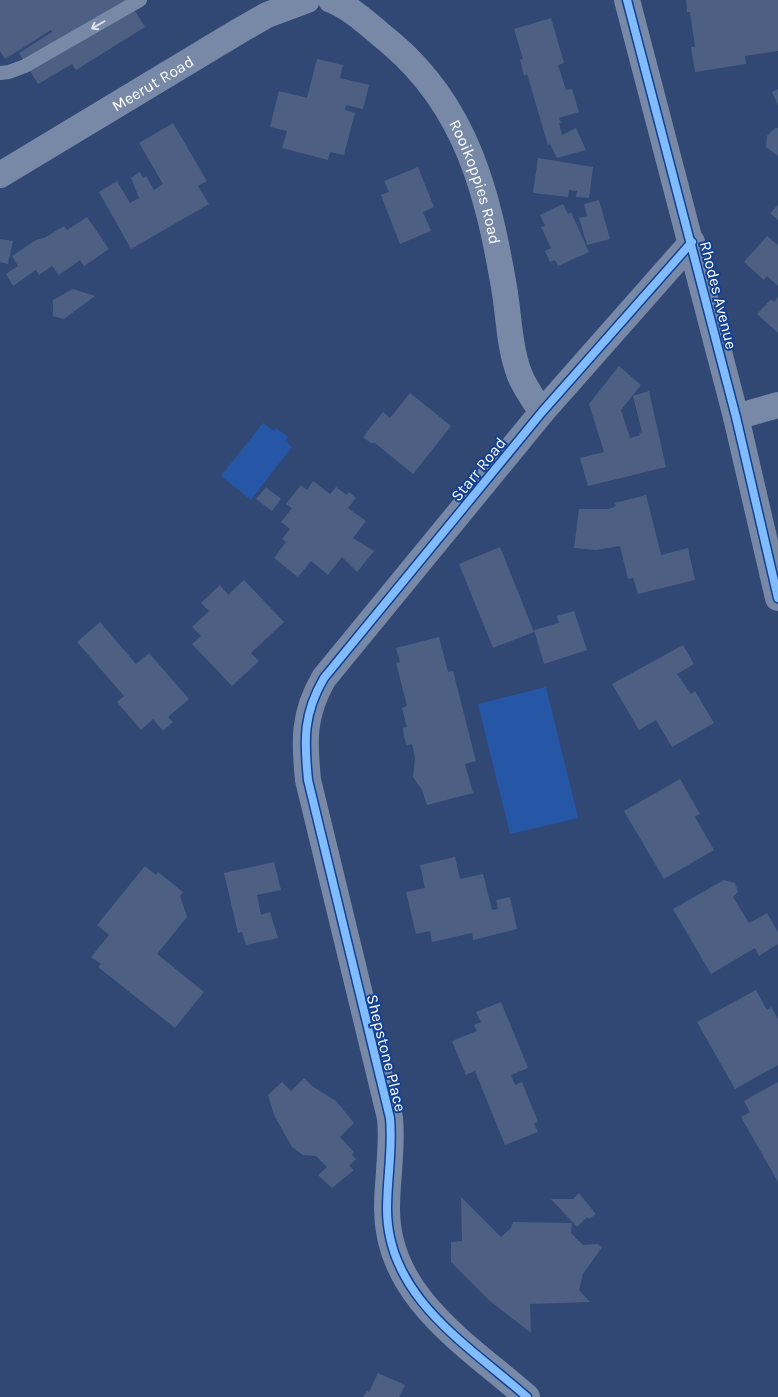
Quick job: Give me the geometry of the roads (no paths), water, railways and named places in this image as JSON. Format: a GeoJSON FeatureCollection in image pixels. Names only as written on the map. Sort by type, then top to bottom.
{"type":"FeatureCollection","features":[{"type":"Feature","properties":{"kind":"street","name":"Meerut Road"},"geometry":{"type":"LineString","coordinates":[[0,175],[267,15],[307,0]]}},
{"type":"Feature","properties":{"kind":"street","name":"Rooikoppies Road"},"geometry":{"type":"LineString","coordinates":[[331,0],[350,10],[408,58],[441,99],[464,138],[484,190],[500,261],[518,371],[529,393],[542,412]]}},
{"type":"Feature","properties":{"kind":"street","name":"Rhodes Avenue"},"geometry":{"type":"LineString","coordinates":[[627,0],[692,242],[736,417],[778,598]]}},
{"type":"Feature","properties":{"kind":"street","name":"Starr Road"},"geometry":{"type":"LineString","coordinates":[[305,726],[311,702],[324,678],[542,412],[692,242]]}},
{"type":"Feature","properties":{"kind":"street"},"geometry":{"type":"LineString","coordinates":[[736,417],[778,405]]}},
{"type":"Feature","properties":{"kind":"street","name":"Shepstone Place"},"geometry":{"type":"LineString","coordinates":[[305,726],[308,780],[390,1118],[392,1147],[387,1209],[395,1259],[404,1277],[426,1309],[527,1397]]}},
{"type":"Feature","properties":{"kind":"lane"},"geometry":{"type":"LineString","coordinates":[[0,73],[9,72],[24,66],[140,0]]}}]}
